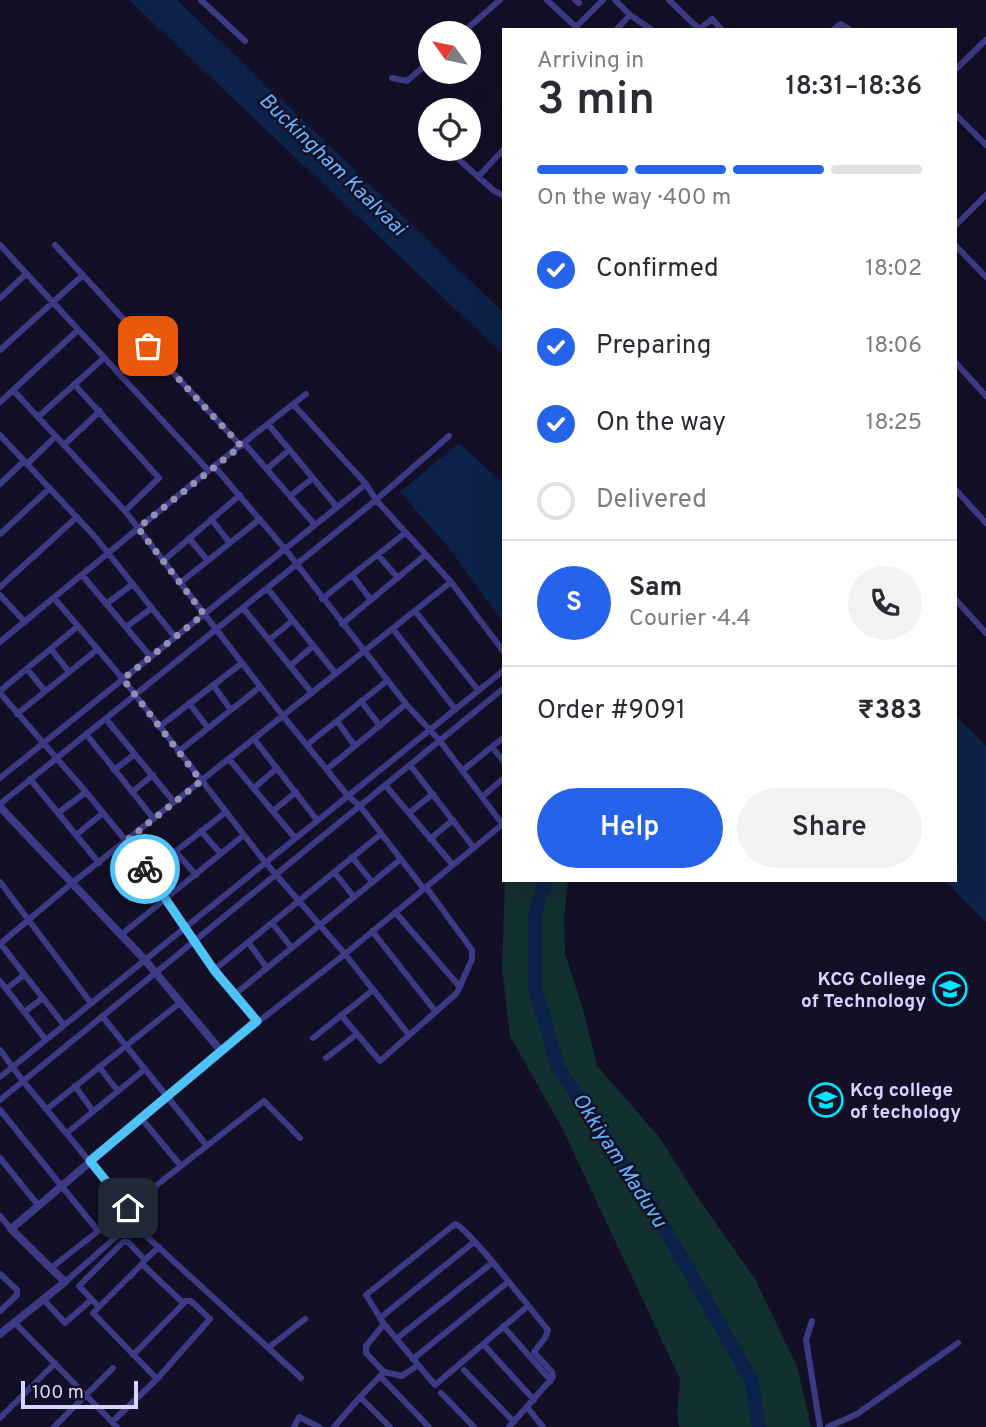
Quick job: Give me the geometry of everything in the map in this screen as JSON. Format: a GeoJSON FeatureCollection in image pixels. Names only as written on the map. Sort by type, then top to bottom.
{"type":"FeatureCollection","features":[{"type":"Feature","properties":{"kind":"street"},"geometry":{"type":"LineString","coordinates":[[201,0],[245,40]]}},
{"type":"Feature","properties":{"kind":"street"},"geometry":{"type":"LineString","coordinates":[[476,21],[500,0]]}},
{"type":"Feature","properties":{"kind":"street"},"geometry":{"type":"LineString","coordinates":[[547,0],[576,27],[603,0]]}},
{"type":"Feature","properties":{"kind":"street"},"geometry":{"type":"LineString","coordinates":[[615,0],[649,28]]}},
{"type":"Feature","properties":{"kind":"street"},"geometry":{"type":"LineString","coordinates":[[669,0],[698,28]]}},
{"type":"Feature","properties":{"kind":"street"},"geometry":{"type":"LineString","coordinates":[[619,28],[630,15]]}},
{"type":"Feature","properties":{"kind":"street"},"geometry":{"type":"LineString","coordinates":[[700,28],[712,19],[720,28]]}},
{"type":"Feature","properties":{"kind":"street"},"geometry":{"type":"LineString","coordinates":[[957,68],[986,40]]}},
{"type":"Feature","properties":{"kind":"street"},"geometry":{"type":"LineString","coordinates":[[392,78],[407,81],[418,71]]}},
{"type":"Feature","properties":{"kind":"street"},"geometry":{"type":"LineString","coordinates":[[957,117],[986,145]]}},
{"type":"Feature","properties":{"kind":"street"},"geometry":{"type":"LineString","coordinates":[[478,177],[502,151]]}},
{"type":"Feature","properties":{"kind":"street"},"geometry":{"type":"LineString","coordinates":[[460,161],[492,190],[502,195]]}},
{"type":"Feature","properties":{"kind":"street"},"geometry":{"type":"LineString","coordinates":[[957,224],[986,195]]}},
{"type":"Feature","properties":{"kind":"street"},"geometry":{"type":"LineString","coordinates":[[55,245],[267,470],[315,525]]}},
{"type":"Feature","properties":{"kind":"street"},"geometry":{"type":"LineString","coordinates":[[0,246],[104,358],[240,495],[406,704],[440,741],[502,823]]}},
{"type":"Feature","properties":{"kind":"street"},"geometry":{"type":"LineString","coordinates":[[957,247],[986,276]]}},
{"type":"Feature","properties":{"kind":"street"},"geometry":{"type":"LineString","coordinates":[[0,298],[26,274]]}},
{"type":"Feature","properties":{"kind":"street"},"geometry":{"type":"LineString","coordinates":[[0,350],[83,275]]}},
{"type":"Feature","properties":{"kind":"street"},"geometry":{"type":"LineString","coordinates":[[0,402],[78,330]]}},
{"type":"Feature","properties":{"kind":"street"},"geometry":{"type":"LineString","coordinates":[[38,417],[104,358]]}},
{"type":"Feature","properties":{"kind":"street"},"geometry":{"type":"LineString","coordinates":[[957,364],[986,396]]}},
{"type":"Feature","properties":{"kind":"street"},"geometry":{"type":"LineString","coordinates":[[74,384],[159,478],[125,511]]}},
{"type":"Feature","properties":{"kind":"street"},"geometry":{"type":"LineString","coordinates":[[13,390],[125,511],[260,687],[348,796],[360,806],[472,950],[472,959],[453,997],[380,1061],[341,1016]]}},
{"type":"Feature","properties":{"kind":"street"},"geometry":{"type":"LineString","coordinates":[[0,642],[211,468],[306,394]]}},
{"type":"Feature","properties":{"kind":"street"},"geometry":{"type":"LineString","coordinates":[[293,404],[366,484],[405,534],[451,582],[502,649]]}},
{"type":"Feature","properties":{"kind":"street"},"geometry":{"type":"LineString","coordinates":[[64,445],[100,411]]}},
{"type":"Feature","properties":{"kind":"street"},"geometry":{"type":"LineString","coordinates":[[268,424],[337,507]]}},
{"type":"Feature","properties":{"kind":"street"},"geometry":{"type":"LineString","coordinates":[[0,435],[77,517],[175,637]]}},
{"type":"Feature","properties":{"kind":"street"},"geometry":{"type":"LineString","coordinates":[[0,484],[56,436]]}},
{"type":"Feature","properties":{"kind":"street"},"geometry":{"type":"LineString","coordinates":[[221,1051],[157,972],[0,806],[55,757],[106,719],[376,500],[449,436]]}},
{"type":"Feature","properties":{"kind":"street"},"geometry":{"type":"LineString","coordinates":[[267,470],[289,450]]}},
{"type":"Feature","properties":{"kind":"street"},"geometry":{"type":"LineString","coordinates":[[290,496],[313,478]]}},
{"type":"Feature","properties":{"kind":"street"},"geometry":{"type":"LineString","coordinates":[[0,778],[366,484]]}},
{"type":"Feature","properties":{"kind":"street"},"geometry":{"type":"LineString","coordinates":[[0,534],[50,488]]}},
{"type":"Feature","properties":{"kind":"street"},"geometry":{"type":"LineString","coordinates":[[957,491],[986,523]]}},
{"type":"Feature","properties":{"kind":"street"},"geometry":{"type":"LineString","coordinates":[[163,561],[240,495]]}},
{"type":"Feature","properties":{"kind":"street"},"geometry":{"type":"LineString","coordinates":[[0,587],[77,517]]}},
{"type":"Feature","properties":{"kind":"street"},"geometry":{"type":"LineString","coordinates":[[211,519],[230,543]]}},
{"type":"Feature","properties":{"kind":"street"},"geometry":{"type":"LineString","coordinates":[[180,583],[260,519]]}},
{"type":"Feature","properties":{"kind":"street"},"geometry":{"type":"LineString","coordinates":[[322,599],[405,534]]}},
{"type":"Feature","properties":{"kind":"street"},"geometry":{"type":"LineString","coordinates":[[189,538],[208,561]]}},
{"type":"Feature","properties":{"kind":"street"},"geometry":{"type":"LineString","coordinates":[[377,555],[398,578]]}},
{"type":"Feature","properties":{"kind":"street"},"geometry":{"type":"LineString","coordinates":[[342,624],[425,555]]}},
{"type":"Feature","properties":{"kind":"street"},"geometry":{"type":"LineString","coordinates":[[82,575],[150,656]]}},
{"type":"Feature","properties":{"kind":"street"},"geometry":{"type":"LineString","coordinates":[[352,575],[371,600]]}},
{"type":"Feature","properties":{"kind":"street"},"geometry":{"type":"LineString","coordinates":[[64,1025],[0,944],[71,884],[451,582]]}},
{"type":"Feature","properties":{"kind":"street"},"geometry":{"type":"LineString","coordinates":[[106,604],[133,584]]}},
{"type":"Feature","properties":{"kind":"street"},"geometry":{"type":"LineString","coordinates":[[267,588],[336,674]]}},
{"type":"Feature","properties":{"kind":"street"},"geometry":{"type":"LineString","coordinates":[[0,595],[25,622]]}},
{"type":"Feature","properties":{"kind":"street"},"geometry":{"type":"LineString","coordinates":[[54,598],[123,679],[265,862],[345,954],[409,1035]]}},
{"type":"Feature","properties":{"kind":"street"},"geometry":{"type":"LineString","coordinates":[[957,601],[986,634]]}},
{"type":"Feature","properties":{"kind":"street"},"geometry":{"type":"LineString","coordinates":[[126,627],[152,608]]}},
{"type":"Feature","properties":{"kind":"street"},"geometry":{"type":"LineString","coordinates":[[243,608],[312,693]]}},
{"type":"Feature","properties":{"kind":"street"},"geometry":{"type":"LineString","coordinates":[[415,611],[478,690]]}},
{"type":"Feature","properties":{"kind":"street"},"geometry":{"type":"LineString","coordinates":[[979,626],[986,620]]}},
{"type":"Feature","properties":{"kind":"street"},"geometry":{"type":"LineString","coordinates":[[268,640],[292,621]]}},
{"type":"Feature","properties":{"kind":"street"},"geometry":{"type":"LineString","coordinates":[[78,626],[0,692],[126,841],[214,970],[257,1021]]}},
{"type":"Feature","properties":{"kind":"street"},"geometry":{"type":"LineString","coordinates":[[393,629],[455,709]]}},
{"type":"Feature","properties":{"kind":"street"},"geometry":{"type":"LineString","coordinates":[[290,666],[313,646]]}},
{"type":"Feature","properties":{"kind":"street"},"geometry":{"type":"LineString","coordinates":[[51,649],[69,672]]}},
{"type":"Feature","properties":{"kind":"street"},"geometry":{"type":"LineString","coordinates":[[17,714],[98,649]]}},
{"type":"Feature","properties":{"kind":"street"},"geometry":{"type":"LineString","coordinates":[[159,727],[242,663]]}},
{"type":"Feature","properties":{"kind":"street"},"geometry":{"type":"LineString","coordinates":[[27,669],[46,691]]}},
{"type":"Feature","properties":{"kind":"street"},"geometry":{"type":"LineString","coordinates":[[0,1077],[502,672]]}},
{"type":"Feature","properties":{"kind":"street"},"geometry":{"type":"LineString","coordinates":[[307,744],[388,680]]}},
{"type":"Feature","properties":{"kind":"street"},"geometry":{"type":"LineString","coordinates":[[213,685],[231,710]]}},
{"type":"Feature","properties":{"kind":"street"},"geometry":{"type":"LineString","coordinates":[[178,752],[260,687]]}},
{"type":"Feature","properties":{"kind":"street"},"geometry":{"type":"LineString","coordinates":[[0,1100],[502,690]]}},
{"type":"Feature","properties":{"kind":"street"},"geometry":{"type":"LineString","coordinates":[[361,701],[380,726]]}},
{"type":"Feature","properties":{"kind":"street"},"geometry":{"type":"LineString","coordinates":[[189,703],[208,729]]}},
{"type":"Feature","properties":{"kind":"street"},"geometry":{"type":"LineString","coordinates":[[327,769],[406,704]]}},
{"type":"Feature","properties":{"kind":"street"},"geometry":{"type":"LineString","coordinates":[[106,719],[174,802]]}},
{"type":"Feature","properties":{"kind":"street"},"geometry":{"type":"LineString","coordinates":[[337,721],[355,746]]}},
{"type":"Feature","properties":{"kind":"street"},"geometry":{"type":"LineString","coordinates":[[86,734],[154,819]]}},
{"type":"Feature","properties":{"kind":"street"},"geometry":{"type":"LineString","coordinates":[[254,739],[317,820]]}},
{"type":"Feature","properties":{"kind":"street"},"geometry":{"type":"LineString","coordinates":[[462,771],[502,739]]}},
{"type":"Feature","properties":{"kind":"street"},"geometry":{"type":"LineString","coordinates":[[492,747],[502,760]]}},
{"type":"Feature","properties":{"kind":"street"},"geometry":{"type":"LineString","coordinates":[[114,770],[135,754]]}},
{"type":"Feature","properties":{"kind":"street"},"geometry":{"type":"LineString","coordinates":[[229,759],[296,838]]}},
{"type":"Feature","properties":{"kind":"street"},"geometry":{"type":"LineString","coordinates":[[410,765],[474,848]]}},
{"type":"Feature","properties":{"kind":"street"},"geometry":{"type":"LineString","coordinates":[[254,788],[277,768]]}},
{"type":"Feature","properties":{"kind":"street"},"geometry":{"type":"LineString","coordinates":[[132,792],[153,775]]}},
{"type":"Feature","properties":{"kind":"street"},"geometry":{"type":"LineString","coordinates":[[30,779],[99,863]]}},
{"type":"Feature","properties":{"kind":"street"},"geometry":{"type":"LineString","coordinates":[[482,797],[502,780]]}},
{"type":"Feature","properties":{"kind":"street"},"geometry":{"type":"LineString","coordinates":[[385,785],[453,865]]}},
{"type":"Feature","properties":{"kind":"street"},"geometry":{"type":"LineString","coordinates":[[58,813],[86,792]]}},
{"type":"Feature","properties":{"kind":"street"},"geometry":{"type":"LineString","coordinates":[[273,811],[296,792]]}},
{"type":"Feature","properties":{"kind":"street"},"geometry":{"type":"LineString","coordinates":[[409,813],[433,794]]}},
{"type":"Feature","properties":{"kind":"street"},"geometry":{"type":"LineString","coordinates":[[148,873],[226,812]]}},
{"type":"Feature","properties":{"kind":"street"},"geometry":{"type":"LineString","coordinates":[[76,835],[103,813]]}},
{"type":"Feature","properties":{"kind":"street"},"geometry":{"type":"LineString","coordinates":[[430,839],[453,820]]}},
{"type":"Feature","properties":{"kind":"street"},"geometry":{"type":"LineString","coordinates":[[11,1229],[257,1021],[345,954],[502,825]]}},
{"type":"Feature","properties":{"kind":"street"},"geometry":{"type":"LineString","coordinates":[[201,831],[221,855]]}},
{"type":"Feature","properties":{"kind":"street"},"geometry":{"type":"LineString","coordinates":[[214,970],[381,834]]}},
{"type":"Feature","properties":{"kind":"street"},"geometry":{"type":"LineString","coordinates":[[121,934],[244,835]]}},
{"type":"Feature","properties":{"kind":"street"},"geometry":{"type":"LineString","coordinates":[[175,851],[195,875]]}},
{"type":"Feature","properties":{"kind":"street"},"geometry":{"type":"LineString","coordinates":[[352,857],[372,882]]}},
{"type":"Feature","properties":{"kind":"street"},"geometry":{"type":"LineString","coordinates":[[234,995],[401,859]]}},
{"type":"Feature","properties":{"kind":"street"},"geometry":{"type":"LineString","coordinates":[[334,872],[354,897]]}},
{"type":"Feature","properties":{"kind":"street"},"geometry":{"type":"LineString","coordinates":[[0,882],[91,1003]]}},
{"type":"Feature","properties":{"kind":"street"},"geometry":{"type":"LineString","coordinates":[[0,897],[8,891]]}},
{"type":"Feature","properties":{"kind":"street"},"geometry":{"type":"LineString","coordinates":[[395,912],[460,987]]}},
{"type":"Feature","properties":{"kind":"street"},"geometry":{"type":"LineString","coordinates":[[272,923],[292,948]]}},
{"type":"Feature","properties":{"kind":"street"},"geometry":{"type":"LineString","coordinates":[[372,931],[436,1012]]}},
{"type":"Feature","properties":{"kind":"street"},"geometry":{"type":"LineString","coordinates":[[248,942],[267,968]]}},
{"type":"Feature","properties":{"kind":"street"},"geometry":{"type":"LineString","coordinates":[[6,989],[24,975]]}},
{"type":"Feature","properties":{"kind":"street"},"geometry":{"type":"LineString","coordinates":[[0,981],[46,1040]]}},
{"type":"Feature","properties":{"kind":"street"},"geometry":{"type":"LineString","coordinates":[[313,1038],[373,990]]}},
{"type":"Feature","properties":{"kind":"street"},"geometry":{"type":"LineString","coordinates":[[24,1012],[43,998]]}},
{"type":"Feature","properties":{"kind":"street"},"geometry":{"type":"LineString","coordinates":[[47,1109],[181,1002]]}},
{"type":"Feature","properties":{"kind":"street"},"geometry":{"type":"LineString","coordinates":[[102,1016],[207,1146]]}},
{"type":"Feature","properties":{"kind":"street"},"geometry":{"type":"LineString","coordinates":[[326,1058],[357,1034]]}},
{"type":"Feature","properties":{"kind":"street"},"geometry":{"type":"LineString","coordinates":[[0,1050],[128,1208]]}},
{"type":"Feature","properties":{"kind":"street"},"geometry":{"type":"LineString","coordinates":[[99,1067],[118,1091]]}},
{"type":"Feature","properties":{"kind":"street"},"geometry":{"type":"LineString","coordinates":[[67,1133],[145,1069]]}},
{"type":"Feature","properties":{"kind":"street"},"geometry":{"type":"LineString","coordinates":[[75,1086],[93,1111]]}},
{"type":"Feature","properties":{"kind":"street"},"geometry":{"type":"LineString","coordinates":[[51,1268],[264,1101],[300,1138]]}},
{"type":"Feature","properties":{"kind":"street"},"geometry":{"type":"LineString","coordinates":[[0,1110],[98,1231]]}},
{"type":"Feature","properties":{"kind":"street"},"geometry":{"type":"LineString","coordinates":[[141,1118],[181,1166]]}},
{"type":"Feature","properties":{"kind":"street"},"geometry":{"type":"LineString","coordinates":[[0,1158],[38,1205]]}},
{"type":"Feature","properties":{"kind":"street"},"geometry":{"type":"LineString","coordinates":[[0,1216],[65,1282]]}},
{"type":"Feature","properties":{"kind":"street"},"geometry":{"type":"LineString","coordinates":[[464,1370],[512,1424],[551,1381],[552,1372],[534,1352],[548,1330],[461,1225],[455,1224],[366,1295],[382,1321],[435,1385],[528,1306]]}},
{"type":"Feature","properties":{"kind":"street"},"geometry":{"type":"LineString","coordinates":[[0,1333],[65,1282],[124,1230],[134,1229],[159,1247],[301,1378]]}},
{"type":"Feature","properties":{"kind":"street"},"geometry":{"type":"LineString","coordinates":[[14,1322],[114,1424],[209,1323],[208,1316],[191,1301],[181,1301],[128,1242],[123,1242],[79,1286],[98,1306]]}},
{"type":"Feature","properties":{"kind":"street"},"geometry":{"type":"LineString","coordinates":[[429,1427],[382,1374],[366,1353],[366,1346],[382,1321],[474,1242]]}},
{"type":"Feature","properties":{"kind":"street"},"geometry":{"type":"LineString","coordinates":[[156,1379],[93,1313],[159,1247]]}},
{"type":"Feature","properties":{"kind":"street"},"geometry":{"type":"LineString","coordinates":[[396,1339],[492,1263]]}},
{"type":"Feature","properties":{"kind":"street"},"geometry":{"type":"LineString","coordinates":[[0,1274],[18,1290],[17,1295],[0,1311]]}},
{"type":"Feature","properties":{"kind":"street"},"geometry":{"type":"LineString","coordinates":[[382,1374],[402,1376],[508,1282]]}},
{"type":"Feature","properties":{"kind":"street"},"geometry":{"type":"LineString","coordinates":[[43,1299],[65,1323],[91,1300]]}},
{"type":"Feature","properties":{"kind":"street"},"geometry":{"type":"LineString","coordinates":[[133,1355],[186,1301]]}},
{"type":"Feature","properties":{"kind":"street"},"geometry":{"type":"LineString","coordinates":[[268,1348],[305,1319]]}},
{"type":"Feature","properties":{"kind":"street"},"geometry":{"type":"LineString","coordinates":[[812,1321],[806,1339],[820,1427]]}},
{"type":"Feature","properties":{"kind":"street"},"geometry":{"type":"LineString","coordinates":[[503,1326],[551,1381]]}},
{"type":"Feature","properties":{"kind":"street"},"geometry":{"type":"LineString","coordinates":[[828,1427],[857,1414],[958,1343]]}},
{"type":"Feature","properties":{"kind":"street"},"geometry":{"type":"LineString","coordinates":[[483,1344],[534,1400]]}},
{"type":"Feature","properties":{"kind":"street"},"geometry":{"type":"LineString","coordinates":[[0,1418],[55,1363]]}},
{"type":"Feature","properties":{"kind":"street"},"geometry":{"type":"LineString","coordinates":[[54,1427],[113,1367]]}},
{"type":"Feature","properties":{"kind":"street"},"geometry":{"type":"LineString","coordinates":[[334,1427],[382,1374]]}},
{"type":"Feature","properties":{"kind":"street"},"geometry":{"type":"LineString","coordinates":[[441,1393],[474,1427]]}},
{"type":"Feature","properties":{"kind":"street"},"geometry":{"type":"LineString","coordinates":[[360,1397],[386,1425]]}},
{"type":"Feature","properties":{"kind":"street"},"geometry":{"type":"LineString","coordinates":[[527,1407],[543,1427]]}},
{"type":"Feature","properties":{"kind":"street"},"geometry":{"type":"LineString","coordinates":[[294,1427],[299,1417],[319,1427]]}},
{"type":"Feature","properties":{"kind":"green space"},"geometry":{"type":"Polygon","coordinates":[[[505,882],[568,882],[564,918],[565,953],[597,1066],[660,1138],[755,1279],[797,1366],[811,1427],[679,1427],[677,1414],[680,1379],[562,1128],[510,1036],[502,969],[505,882]]]}},
{"type":"Feature","properties":{"kind":"water","name":"Buckingham Kaalvaai"},"geometry":{"type":"Polygon","coordinates":[[[129,0],[177,0],[502,311],[502,353],[129,0]]]}},
{"type":"Feature","properties":{"kind":"water"},"geometry":{"type":"Polygon","coordinates":[[[459,443],[502,482],[502,621],[449,548],[400,492],[459,443]]]}},
{"type":"Feature","properties":{"kind":"water"},"geometry":{"type":"Polygon","coordinates":[[[957,717],[986,746],[986,922],[946,882],[957,882],[957,717]]]}},
{"type":"Feature","properties":{"kind":"waterway","name":"Okkiyam Maduvu"},"geometry":{"type":"LineString","coordinates":[[545,882],[535,913],[535,988],[558,1067],[661,1222],[751,1379],[759,1427]]}},
{"type":"Feature","properties":{"kind":"way so far"},"geometry":{"type":"LineString","coordinates":[[145,869],[126,841],[201,781],[123,679],[204,614],[138,528],[241,446],[148,346]]}},
{"type":"Feature","properties":{"kind":"place","name":"KCG College of Technology"},"geometry":{"type":"Point","coordinates":[950,989]}},
{"type":"Feature","properties":{"kind":"place","name":"Kcg college of techology"},"geometry":{"type":"Point","coordinates":[826,1100]}},
{"type":"Feature","properties":{"kind":"route"},"geometry":{"type":"LineString","coordinates":[[128,1208],[90,1161],[257,1021],[214,970],[145,869]]}}]}
